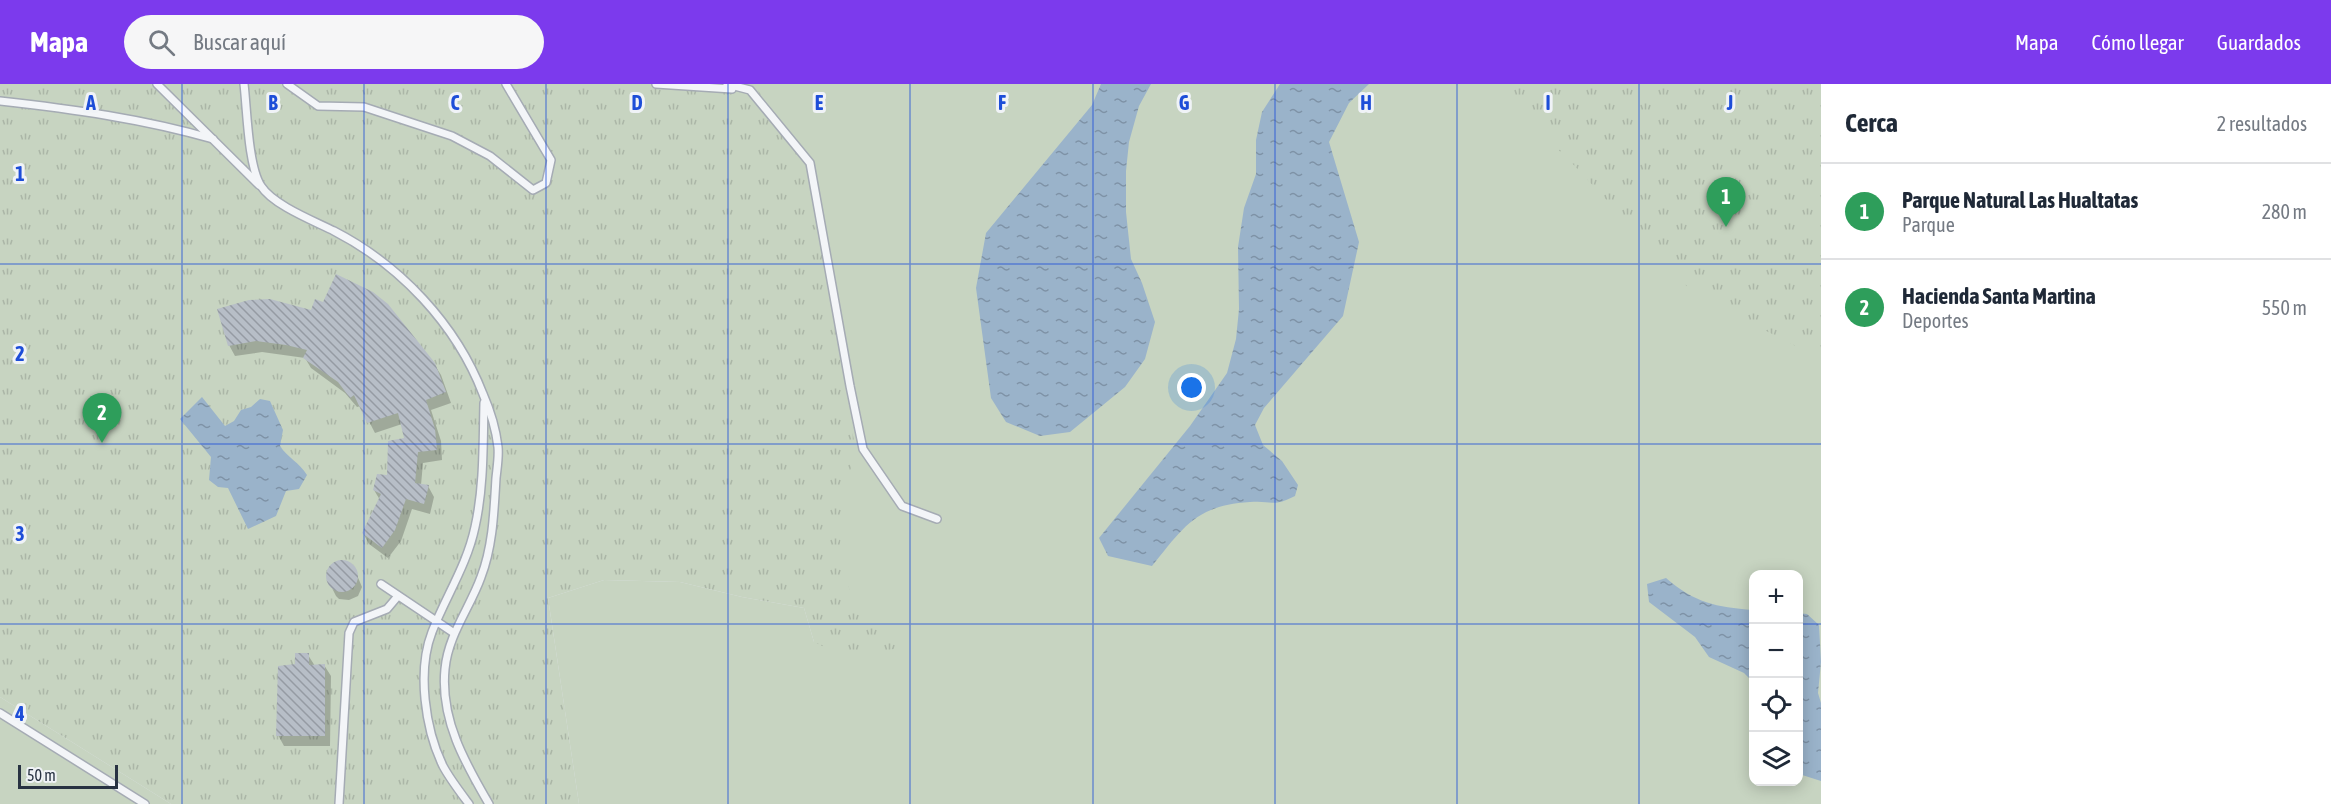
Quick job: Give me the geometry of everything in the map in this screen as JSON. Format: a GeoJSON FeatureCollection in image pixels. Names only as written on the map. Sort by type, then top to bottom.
{"type":"FeatureCollection","features":[{"type":"Feature","properties":{"kind":"lane"},"geometry":{"type":"LineString","coordinates":[[157,84],[261,187],[288,209],[335,231],[373,254],[415,289],[457,342],[484,395],[498,447],[494,516],[482,576],[451,640],[444,669],[447,713],[462,756],[489,804]]}},
{"type":"Feature","properties":{"kind":"lane"},"geometry":{"type":"LineString","coordinates":[[244,84],[251,157],[261,187]]}},
{"type":"Feature","properties":{"kind":"lane"},"geometry":{"type":"LineString","coordinates":[[287,84],[318,106],[364,107],[452,136],[490,156],[533,190],[546,183],[551,160],[506,84]]}},
{"type":"Feature","properties":{"kind":"lane"},"geometry":{"type":"LineString","coordinates":[[656,84],[750,90]]}},
{"type":"Feature","properties":{"kind":"lane"},"geometry":{"type":"LineString","coordinates":[[727,84],[750,90],[810,163],[863,449],[902,506],[937,519]]}},
{"type":"Feature","properties":{"kind":"lane"},"geometry":{"type":"LineString","coordinates":[[0,101],[133,120],[213,139]]}},
{"type":"Feature","properties":{"kind":"lane"},"geometry":{"type":"LineString","coordinates":[[469,804],[443,765],[427,717],[424,668],[431,633],[463,568],[476,526],[483,455],[484,395]]}},
{"type":"Feature","properties":{"kind":"lane"},"geometry":{"type":"LineString","coordinates":[[381,584],[454,633]]}},
{"type":"Feature","properties":{"kind":"lane"},"geometry":{"type":"LineString","coordinates":[[339,804],[349,633],[354,622],[387,609],[398,596]]}},
{"type":"Feature","properties":{"kind":"lane"},"geometry":{"type":"LineString","coordinates":[[0,713],[145,804]]}},
{"type":"Feature","properties":{"kind":"green space"},"geometry":{"type":"Polygon","coordinates":[[[0,84],[754,84],[808,168],[855,447],[845,497],[840,545],[844,574],[854,603],[903,647],[849,659],[814,642],[804,608],[742,597],[680,582],[604,580],[548,598],[579,804],[171,804],[0,697],[0,84]]]}},
{"type":"Feature","properties":{"kind":"green space"},"geometry":{"type":"Polygon","coordinates":[[[709,84],[1821,84],[1821,804],[579,804],[548,598],[604,580],[680,582],[742,597],[804,608],[814,642],[844,605],[709,84]]]}},
{"type":"Feature","properties":{"kind":"green space"},"geometry":{"type":"Polygon","coordinates":[[[1490,84],[1821,84],[1821,359],[1694,294],[1570,161],[1490,84]]]}},
{"type":"Feature","properties":{"kind":"green space"},"geometry":{"type":"Polygon","coordinates":[[[0,697],[171,804],[0,804],[0,697]]]}},
{"type":"Feature","properties":{"kind":"water"},"geometry":{"type":"Polygon","coordinates":[[[1101,84],[1151,84],[1139,106],[1129,142],[1126,212],[1131,259],[1155,322],[1145,359],[1125,387],[1070,432],[1040,436],[1006,422],[991,398],[976,288],[986,233],[1092,105],[1101,84]]]}},
{"type":"Feature","properties":{"kind":"water"},"geometry":{"type":"Polygon","coordinates":[[[1280,84],[1369,84],[1349,103],[1329,142],[1359,242],[1343,316],[1264,408],[1255,425],[1263,445],[1282,461],[1298,485],[1295,496],[1276,503],[1232,504],[1203,514],[1182,530],[1152,566],[1108,556],[1099,538],[1190,426],[1227,373],[1236,339],[1239,309],[1238,247],[1244,208],[1256,174],[1256,140],[1262,112],[1280,84]]]}},
{"type":"Feature","properties":{"kind":"water"},"geometry":{"type":"Polygon","coordinates":[[[202,397],[225,426],[234,421],[241,410],[251,407],[260,399],[270,401],[283,430],[280,446],[307,475],[299,489],[286,491],[276,516],[248,529],[228,488],[218,487],[209,480],[211,457],[180,419],[202,397]]]}},
{"type":"Feature","properties":{"kind":"water"},"geometry":{"type":"Polygon","coordinates":[[[1666,578],[1687,593],[1706,602],[1749,610],[1749,678],[1744,673],[1709,657],[1695,637],[1649,602],[1647,584],[1666,578]]]}},
{"type":"Feature","properties":{"kind":"water"},"geometry":{"type":"Polygon","coordinates":[[[1803,614],[1807,614],[1819,625],[1821,662],[1818,693],[1821,703],[1821,781],[1803,775],[1803,614]]]}},
{"type":"Feature","properties":{"kind":"building"},"geometry":{"type":"Polygon","coordinates":[[[336,274],[373,292],[388,304],[435,363],[446,392],[426,400],[435,429],[437,450],[418,452],[415,483],[429,485],[424,504],[406,499],[395,530],[382,548],[362,533],[381,494],[373,490],[377,474],[387,475],[388,441],[404,438],[398,413],[367,423],[354,395],[350,398],[338,382],[303,358],[307,350],[256,341],[228,346],[217,309],[249,300],[270,299],[311,310],[315,299],[323,302],[336,274]]]}},
{"type":"Feature","properties":{"kind":"building"},"geometry":{"type":"Polygon","coordinates":[[[342,560],[354,564],[358,576],[354,588],[342,592],[330,588],[326,576],[330,564],[342,560]]]}},
{"type":"Feature","properties":{"kind":"building"},"geometry":{"type":"Polygon","coordinates":[[[295,653],[309,653],[309,665],[325,664],[325,736],[276,736],[278,666],[295,664],[295,653]]]}},
{"type":"Feature","properties":{"kind":"place","name":"Parque Natural Las Hualtatas"},"geometry":{"type":"Point","coordinates":[1726,227]}},
{"type":"Feature","properties":{"kind":"place","name":"Hacienda Santa Martina"},"geometry":{"type":"Point","coordinates":[102,443]}}]}
